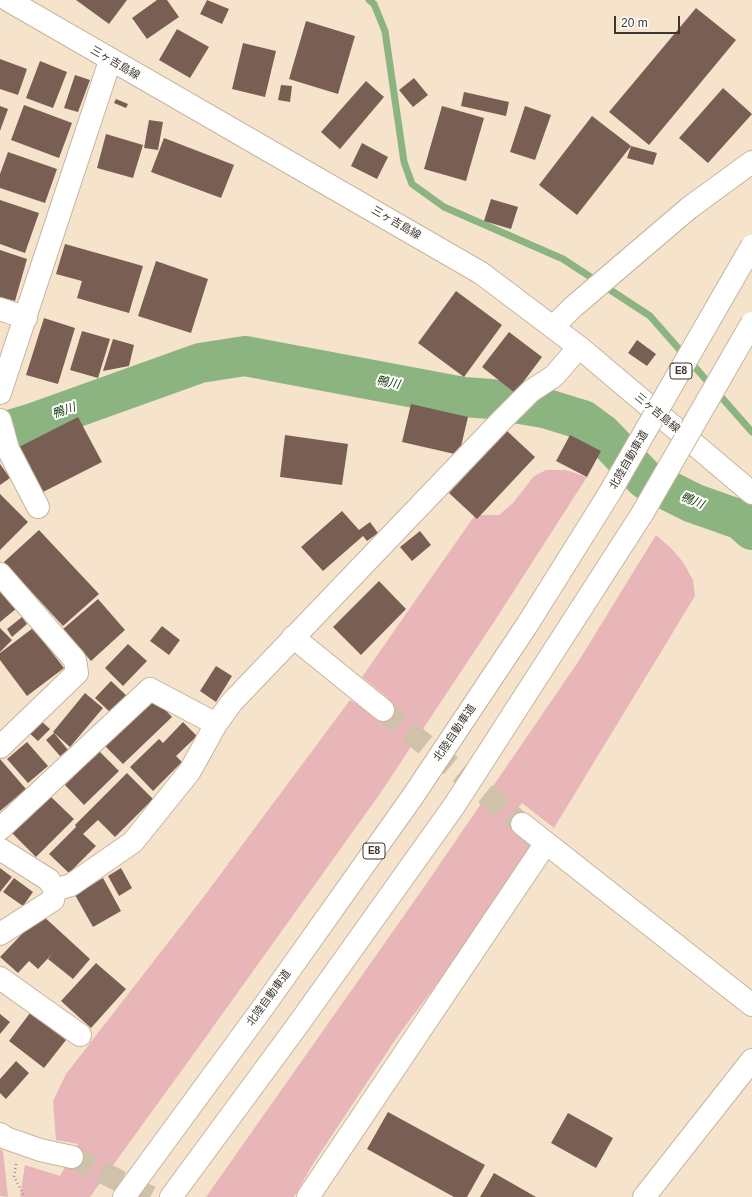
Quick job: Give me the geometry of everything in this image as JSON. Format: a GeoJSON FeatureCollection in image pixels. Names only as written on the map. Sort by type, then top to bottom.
{"type":"FeatureCollection","features":[{"type":"Feature","properties":{"kind":"main road","name":"三ヶ吉島線"},"geometry":{"type":"LineString","coordinates":[[8,0],[481,273],[579,347],[752,493]]}},
{"type":"Feature","properties":{"kind":"main road"},"geometry":{"type":"LineString","coordinates":[[0,393],[110,60]]}},
{"type":"Feature","properties":{"kind":"main road"},"geometry":{"type":"LineString","coordinates":[[553,327],[573,307],[689,208],[752,162]]}},
{"type":"Feature","properties":{"kind":"main road","name":"北陸自動車道"},"geometry":{"type":"LineString","coordinates":[[124,1197],[264,1006],[413,796],[527,625],[609,494],[752,246]]}},
{"type":"Feature","properties":{"kind":"main road"},"geometry":{"type":"LineString","coordinates":[[0,309],[26,318]]}},
{"type":"Feature","properties":{"kind":"main road"},"geometry":{"type":"LineString","coordinates":[[171,1197],[302,1019],[454,806],[642,514],[752,323]]}},
{"type":"Feature","properties":{"kind":"main road"},"geometry":{"type":"LineString","coordinates":[[55,890],[71,885],[133,842],[190,772],[216,724],[232,702],[499,423],[531,391],[554,376],[579,347]]}},
{"type":"Feature","properties":{"kind":"main road"},"geometry":{"type":"LineString","coordinates":[[0,420],[8,449],[38,507]]}},
{"type":"Feature","properties":{"kind":"main road"},"geometry":{"type":"LineString","coordinates":[[0,574],[75,660],[77,673],[4,735]]}},
{"type":"Feature","properties":{"kind":"main road"},"geometry":{"type":"LineString","coordinates":[[293,637],[383,710]]}},
{"type":"Feature","properties":{"kind":"main road"},"geometry":{"type":"LineString","coordinates":[[0,830],[150,689],[216,724]]}},
{"type":"Feature","properties":{"kind":"main road"},"geometry":{"type":"LineString","coordinates":[[522,824],[752,1005]]}},
{"type":"Feature","properties":{"kind":"main road"},"geometry":{"type":"LineString","coordinates":[[308,1197],[546,843]]}},
{"type":"Feature","properties":{"kind":"main road"},"geometry":{"type":"LineString","coordinates":[[0,849],[49,880],[55,890],[53,900],[0,934]]}},
{"type":"Feature","properties":{"kind":"main road"},"geometry":{"type":"LineString","coordinates":[[0,978],[80,1035]]}},
{"type":"Feature","properties":{"kind":"main road"},"geometry":{"type":"LineString","coordinates":[[644,1197],[752,1060]]}},
{"type":"Feature","properties":{"kind":"main road"},"geometry":{"type":"LineString","coordinates":[[9,1138],[40,1150],[72,1157]]}},
{"type":"Feature","properties":{"kind":"path"},"geometry":{"type":"LineString","coordinates":[[9,1138],[14,1177],[25,1197]]}},
{"type":"Feature","properties":{"kind":"shaded area"},"geometry":{"type":"Polygon","coordinates":[[[546,470],[566,470],[587,477],[492,625],[379,795],[203,1041],[90,1197],[20,1197],[25,1165],[60,1176],[78,1144],[56,1140],[53,1101],[66,1074],[202,899],[350,700],[374,714],[388,698],[362,677],[475,515],[499,515],[513,503],[534,476],[546,470]]]}},
{"type":"Feature","properties":{"kind":"shaded area"},"geometry":{"type":"Polygon","coordinates":[[[656,535],[671,548],[683,562],[693,580],[695,596],[554,828],[522,803],[507,821],[538,849],[397,1037],[313,1164],[294,1197],[206,1197],[422,890],[578,662],[656,535]]]}},
{"type":"Feature","properties":{"kind":"shaded area"},"geometry":{"type":"Polygon","coordinates":[[[0,1149],[3,1151],[8,1197],[0,1196],[0,1149]]]}},
{"type":"Feature","properties":{"kind":"building"},"geometry":{"type":"Polygon","coordinates":[[[76,0],[127,0],[109,24],[76,0]]]}},
{"type":"Feature","properties":{"kind":"building"},"geometry":{"type":"Polygon","coordinates":[[[157,0],[167,0],[179,17],[147,39],[132,18],[157,0]]]}},
{"type":"Feature","properties":{"kind":"building"},"geometry":{"type":"Polygon","coordinates":[[[207,0],[229,9],[222,24],[200,14],[207,0]]]}},
{"type":"Feature","properties":{"kind":"building"},"geometry":{"type":"Polygon","coordinates":[[[696,8],[736,40],[649,145],[609,112],[696,8]]]}},
{"type":"Feature","properties":{"kind":"building"},"geometry":{"type":"Polygon","coordinates":[[[306,21],[355,36],[338,94],[289,79],[306,21]]]}},
{"type":"Feature","properties":{"kind":"building"},"geometry":{"type":"Polygon","coordinates":[[[177,29],[209,47],[190,78],[159,60],[177,29]]]}},
{"type":"Feature","properties":{"kind":"building"},"geometry":{"type":"Polygon","coordinates":[[[243,43],[276,51],[265,97],[232,89],[243,43]]]}},
{"type":"Feature","properties":{"kind":"building"},"geometry":{"type":"Polygon","coordinates":[[[0,59],[27,69],[18,95],[0,89],[0,59]]]}},
{"type":"Feature","properties":{"kind":"building"},"geometry":{"type":"Polygon","coordinates":[[[40,61],[67,72],[53,108],[26,98],[40,61]]]}},
{"type":"Feature","properties":{"kind":"building"},"geometry":{"type":"Polygon","coordinates":[[[75,75],[90,80],[78,112],[64,108],[75,75]]]}},
{"type":"Feature","properties":{"kind":"building"},"geometry":{"type":"Polygon","coordinates":[[[414,78],[428,95],[413,107],[399,90],[414,78]]]}},
{"type":"Feature","properties":{"kind":"building"},"geometry":{"type":"Polygon","coordinates":[[[366,81],[384,97],[340,149],[321,132],[366,81]]]}},
{"type":"Feature","properties":{"kind":"building"},"geometry":{"type":"Polygon","coordinates":[[[281,85],[292,86],[290,102],[278,100],[281,85]]]}},
{"type":"Feature","properties":{"kind":"building"},"geometry":{"type":"Polygon","coordinates":[[[723,88],[752,114],[708,163],[679,138],[723,88]]]}},
{"type":"Feature","properties":{"kind":"building"},"geometry":{"type":"Polygon","coordinates":[[[464,92],[509,102],[506,116],[461,106],[464,92]]]}},
{"type":"Feature","properties":{"kind":"building"},"geometry":{"type":"Polygon","coordinates":[[[116,99],[128,104],[126,108],[114,103],[116,99]]]}},
{"type":"Feature","properties":{"kind":"building"},"geometry":{"type":"Polygon","coordinates":[[[24,105],[72,123],[59,158],[11,140],[24,105]]]}},
{"type":"Feature","properties":{"kind":"building"},"geometry":{"type":"Polygon","coordinates":[[[0,106],[8,109],[0,131],[0,106]]]}},
{"type":"Feature","properties":{"kind":"building"},"geometry":{"type":"Polygon","coordinates":[[[442,106],[484,118],[466,181],[424,169],[442,106]]]}},
{"type":"Feature","properties":{"kind":"building"},"geometry":{"type":"Polygon","coordinates":[[[525,106],[551,115],[535,160],[510,152],[525,106]]]}},
{"type":"Feature","properties":{"kind":"building"},"geometry":{"type":"Polygon","coordinates":[[[592,116],[631,146],[577,215],[539,185],[592,116]]]}},
{"type":"Feature","properties":{"kind":"building"},"geometry":{"type":"Polygon","coordinates":[[[149,120],[163,122],[158,150],[144,148],[149,120]]]}},
{"type":"Feature","properties":{"kind":"building"},"geometry":{"type":"Polygon","coordinates":[[[106,134],[143,145],[133,178],[97,168],[106,134]]]}},
{"type":"Feature","properties":{"kind":"building"},"geometry":{"type":"Polygon","coordinates":[[[164,138],[234,165],[221,198],[151,172],[164,138]]]}},
{"type":"Feature","properties":{"kind":"building"},"geometry":{"type":"Polygon","coordinates":[[[362,143],[388,157],[377,179],[351,166],[362,143]]]}},
{"type":"Feature","properties":{"kind":"building"},"geometry":{"type":"Polygon","coordinates":[[[631,146],[657,153],[653,165],[627,158],[631,146]]]}},
{"type":"Feature","properties":{"kind":"building"},"geometry":{"type":"Polygon","coordinates":[[[8,152],[57,169],[45,203],[0,188],[0,174],[8,152]]]}},
{"type":"Feature","properties":{"kind":"building"},"geometry":{"type":"Polygon","coordinates":[[[491,199],[518,207],[511,229],[484,221],[491,199]]]}},
{"type":"Feature","properties":{"kind":"building"},"geometry":{"type":"Polygon","coordinates":[[[0,200],[39,213],[25,253],[0,244],[0,200]]]}},
{"type":"Feature","properties":{"kind":"building"},"geometry":{"type":"Polygon","coordinates":[[[65,244],[143,266],[129,313],[77,298],[82,281],[56,274],[65,244]]]}},
{"type":"Feature","properties":{"kind":"building"},"geometry":{"type":"Polygon","coordinates":[[[0,250],[27,259],[15,301],[0,297],[0,250]]]}},
{"type":"Feature","properties":{"kind":"building"},"geometry":{"type":"Polygon","coordinates":[[[156,261],[208,279],[191,333],[138,316],[156,261]]]}},
{"type":"Feature","properties":{"kind":"building"},"geometry":{"type":"Polygon","coordinates":[[[456,291],[502,325],[464,377],[418,343],[456,291]]]}},
{"type":"Feature","properties":{"kind":"building"},"geometry":{"type":"Polygon","coordinates":[[[44,318],[75,328],[58,384],[26,375],[44,318]]]}},
{"type":"Feature","properties":{"kind":"building"},"geometry":{"type":"Polygon","coordinates":[[[82,331],[110,339],[98,378],[70,370],[82,331]]]}},
{"type":"Feature","properties":{"kind":"building"},"geometry":{"type":"Polygon","coordinates":[[[509,332],[542,357],[515,393],[482,367],[509,332]]]}},
{"type":"Feature","properties":{"kind":"building"},"geometry":{"type":"Polygon","coordinates":[[[113,339],[134,345],[129,366],[103,371],[113,339]]]}},
{"type":"Feature","properties":{"kind":"building"},"geometry":{"type":"Polygon","coordinates":[[[637,340],[656,354],[647,366],[628,353],[637,340]]]}},
{"type":"Feature","properties":{"kind":"building"},"geometry":{"type":"Polygon","coordinates":[[[411,404],[468,417],[459,455],[402,442],[411,404]]]}},
{"type":"Feature","properties":{"kind":"building"},"geometry":{"type":"Polygon","coordinates":[[[78,417],[102,462],[43,492],[19,447],[78,417]]]}},
{"type":"Feature","properties":{"kind":"building"},"geometry":{"type":"Polygon","coordinates":[[[507,431],[535,457],[477,519],[449,493],[507,431]]]}},
{"type":"Feature","properties":{"kind":"building"},"geometry":{"type":"Polygon","coordinates":[[[285,435],[348,444],[342,485],[280,477],[285,435]]]}},
{"type":"Feature","properties":{"kind":"building"},"geometry":{"type":"Polygon","coordinates":[[[570,435],[601,451],[587,477],[556,461],[570,435]]]}},
{"type":"Feature","properties":{"kind":"building"},"geometry":{"type":"Polygon","coordinates":[[[0,464],[10,478],[0,485],[0,464]]]}},
{"type":"Feature","properties":{"kind":"building"},"geometry":{"type":"Polygon","coordinates":[[[0,494],[28,522],[0,550],[0,494]]]}},
{"type":"Feature","properties":{"kind":"building"},"geometry":{"type":"Polygon","coordinates":[[[342,511],[359,530],[370,522],[378,533],[367,541],[363,536],[323,571],[301,547],[342,511]]]}},
{"type":"Feature","properties":{"kind":"building"},"geometry":{"type":"Polygon","coordinates":[[[39,530],[99,594],[63,626],[4,562],[39,530]]]}},
{"type":"Feature","properties":{"kind":"building"},"geometry":{"type":"Polygon","coordinates":[[[420,531],[431,545],[412,561],[400,547],[420,531]]]}},
{"type":"Feature","properties":{"kind":"building"},"geometry":{"type":"Polygon","coordinates":[[[379,581],[406,609],[361,655],[333,627],[379,581]]]}},
{"type":"Feature","properties":{"kind":"building"},"geometry":{"type":"Polygon","coordinates":[[[0,588],[17,608],[0,622],[0,588]]]}},
{"type":"Feature","properties":{"kind":"building"},"geometry":{"type":"Polygon","coordinates":[[[98,599],[125,630],[91,661],[63,629],[98,599]]]}},
{"type":"Feature","properties":{"kind":"building"},"geometry":{"type":"Polygon","coordinates":[[[22,617],[27,624],[12,637],[7,629],[22,617]]]}},
{"type":"Feature","properties":{"kind":"building"},"geometry":{"type":"Polygon","coordinates":[[[162,626],[180,640],[169,655],[150,641],[162,626]]]}},
{"type":"Feature","properties":{"kind":"building"},"geometry":{"type":"Polygon","coordinates":[[[0,628],[12,640],[0,652],[0,628]]]}},
{"type":"Feature","properties":{"kind":"building"},"geometry":{"type":"Polygon","coordinates":[[[33,628],[64,668],[27,696],[0,660],[0,653],[33,628]]]}},
{"type":"Feature","properties":{"kind":"building"},"geometry":{"type":"Polygon","coordinates":[[[128,644],[147,661],[123,686],[105,668],[128,644]]]}},
{"type":"Feature","properties":{"kind":"building"},"geometry":{"type":"Polygon","coordinates":[[[216,666],[232,676],[216,702],[200,691],[216,666]]]}},
{"type":"Feature","properties":{"kind":"building"},"geometry":{"type":"Polygon","coordinates":[[[111,681],[127,696],[111,713],[95,698],[111,681]]]}},
{"type":"Feature","properties":{"kind":"building"},"geometry":{"type":"Polygon","coordinates":[[[85,693],[103,708],[70,747],[53,732],[85,693]]]}},
{"type":"Feature","properties":{"kind":"building"},"geometry":{"type":"Polygon","coordinates":[[[154,698],[172,717],[123,764],[105,746],[154,698]]]}},
{"type":"Feature","properties":{"kind":"building"},"geometry":{"type":"Polygon","coordinates":[[[40,720],[50,729],[38,741],[28,732],[40,720]]]}},
{"type":"Feature","properties":{"kind":"building"},"geometry":{"type":"Polygon","coordinates":[[[183,722],[197,736],[176,756],[182,762],[153,791],[130,767],[159,739],[163,743],[183,722]]]}},
{"type":"Feature","properties":{"kind":"building"},"geometry":{"type":"Polygon","coordinates":[[[54,733],[68,750],[60,756],[46,740],[54,733]]]}},
{"type":"Feature","properties":{"kind":"building"},"geometry":{"type":"Polygon","coordinates":[[[27,742],[48,766],[28,783],[7,759],[27,742]]]}},
{"type":"Feature","properties":{"kind":"building"},"geometry":{"type":"Polygon","coordinates":[[[99,751],[119,771],[84,805],[65,785],[99,751]]]}},
{"type":"Feature","properties":{"kind":"building"},"geometry":{"type":"Polygon","coordinates":[[[0,759],[26,789],[0,811],[0,759]]]}},
{"type":"Feature","properties":{"kind":"building"},"geometry":{"type":"Polygon","coordinates":[[[127,773],[153,799],[115,837],[98,820],[83,834],[96,846],[69,873],[49,854],[76,827],[75,825],[127,773]]]}},
{"type":"Feature","properties":{"kind":"building"},"geometry":{"type":"Polygon","coordinates":[[[49,795],[74,819],[36,857],[12,833],[49,795]]]}},
{"type":"Feature","properties":{"kind":"building"},"geometry":{"type":"Polygon","coordinates":[[[0,868],[12,877],[0,892],[0,868]]]}},
{"type":"Feature","properties":{"kind":"building"},"geometry":{"type":"Polygon","coordinates":[[[121,868],[132,888],[119,896],[108,876],[121,868]]]}},
{"type":"Feature","properties":{"kind":"building"},"geometry":{"type":"Polygon","coordinates":[[[14,878],[33,892],[23,906],[3,892],[14,878]]]}},
{"type":"Feature","properties":{"kind":"building"},"geometry":{"type":"Polygon","coordinates":[[[103,878],[121,911],[93,927],[75,895],[103,878]]]}},
{"type":"Feature","properties":{"kind":"building"},"geometry":{"type":"Polygon","coordinates":[[[41,914],[90,959],[73,979],[48,959],[54,952],[38,969],[29,961],[18,973],[0,957],[41,914]]]}},
{"type":"Feature","properties":{"kind":"building"},"geometry":{"type":"Polygon","coordinates":[[[96,963],[126,989],[91,1028],[61,1001],[96,963]]]}},
{"type":"Feature","properties":{"kind":"building"},"geometry":{"type":"Polygon","coordinates":[[[30,1013],[66,1040],[44,1068],[9,1041],[30,1013]]]}},
{"type":"Feature","properties":{"kind":"building"},"geometry":{"type":"Polygon","coordinates":[[[0,1014],[10,1022],[0,1034],[0,1014]]]}},
{"type":"Feature","properties":{"kind":"building"},"geometry":{"type":"Polygon","coordinates":[[[16,1061],[29,1073],[6,1099],[0,1093],[0,1079],[16,1061]]]}},
{"type":"Feature","properties":{"kind":"building"},"geometry":{"type":"Polygon","coordinates":[[[388,1112],[485,1165],[467,1197],[454,1197],[367,1149],[388,1112]]]}},
{"type":"Feature","properties":{"kind":"building"},"geometry":{"type":"Polygon","coordinates":[[[568,1113],[613,1138],[596,1168],[551,1143],[568,1113]]]}},
{"type":"Feature","properties":{"kind":"building"},"geometry":{"type":"Polygon","coordinates":[[[494,1173],[536,1197],[480,1197],[494,1173]]]}},
{"type":"Feature","properties":{"kind":"waterway"},"geometry":{"type":"LineString","coordinates":[[369,0],[374,4],[385,31],[404,162],[412,184],[444,207],[563,259],[650,316],[752,432]]}},
{"type":"Feature","properties":{"kind":"waterway","name":"鴨川"},"geometry":{"type":"LineString","coordinates":[[0,433],[30,424],[200,363],[245,356],[463,397],[491,399],[544,408],[583,420],[602,434],[645,479],[693,503],[741,520],[752,530]]}},
{"type":"Feature","properties":{"kind":"tunnel"},"geometry":{"type":"LineString","coordinates":[[383,710],[522,824]]}},
{"type":"Feature","properties":{"kind":"tunnel"},"geometry":{"type":"LineString","coordinates":[[72,1157],[151,1197]]}}]}
